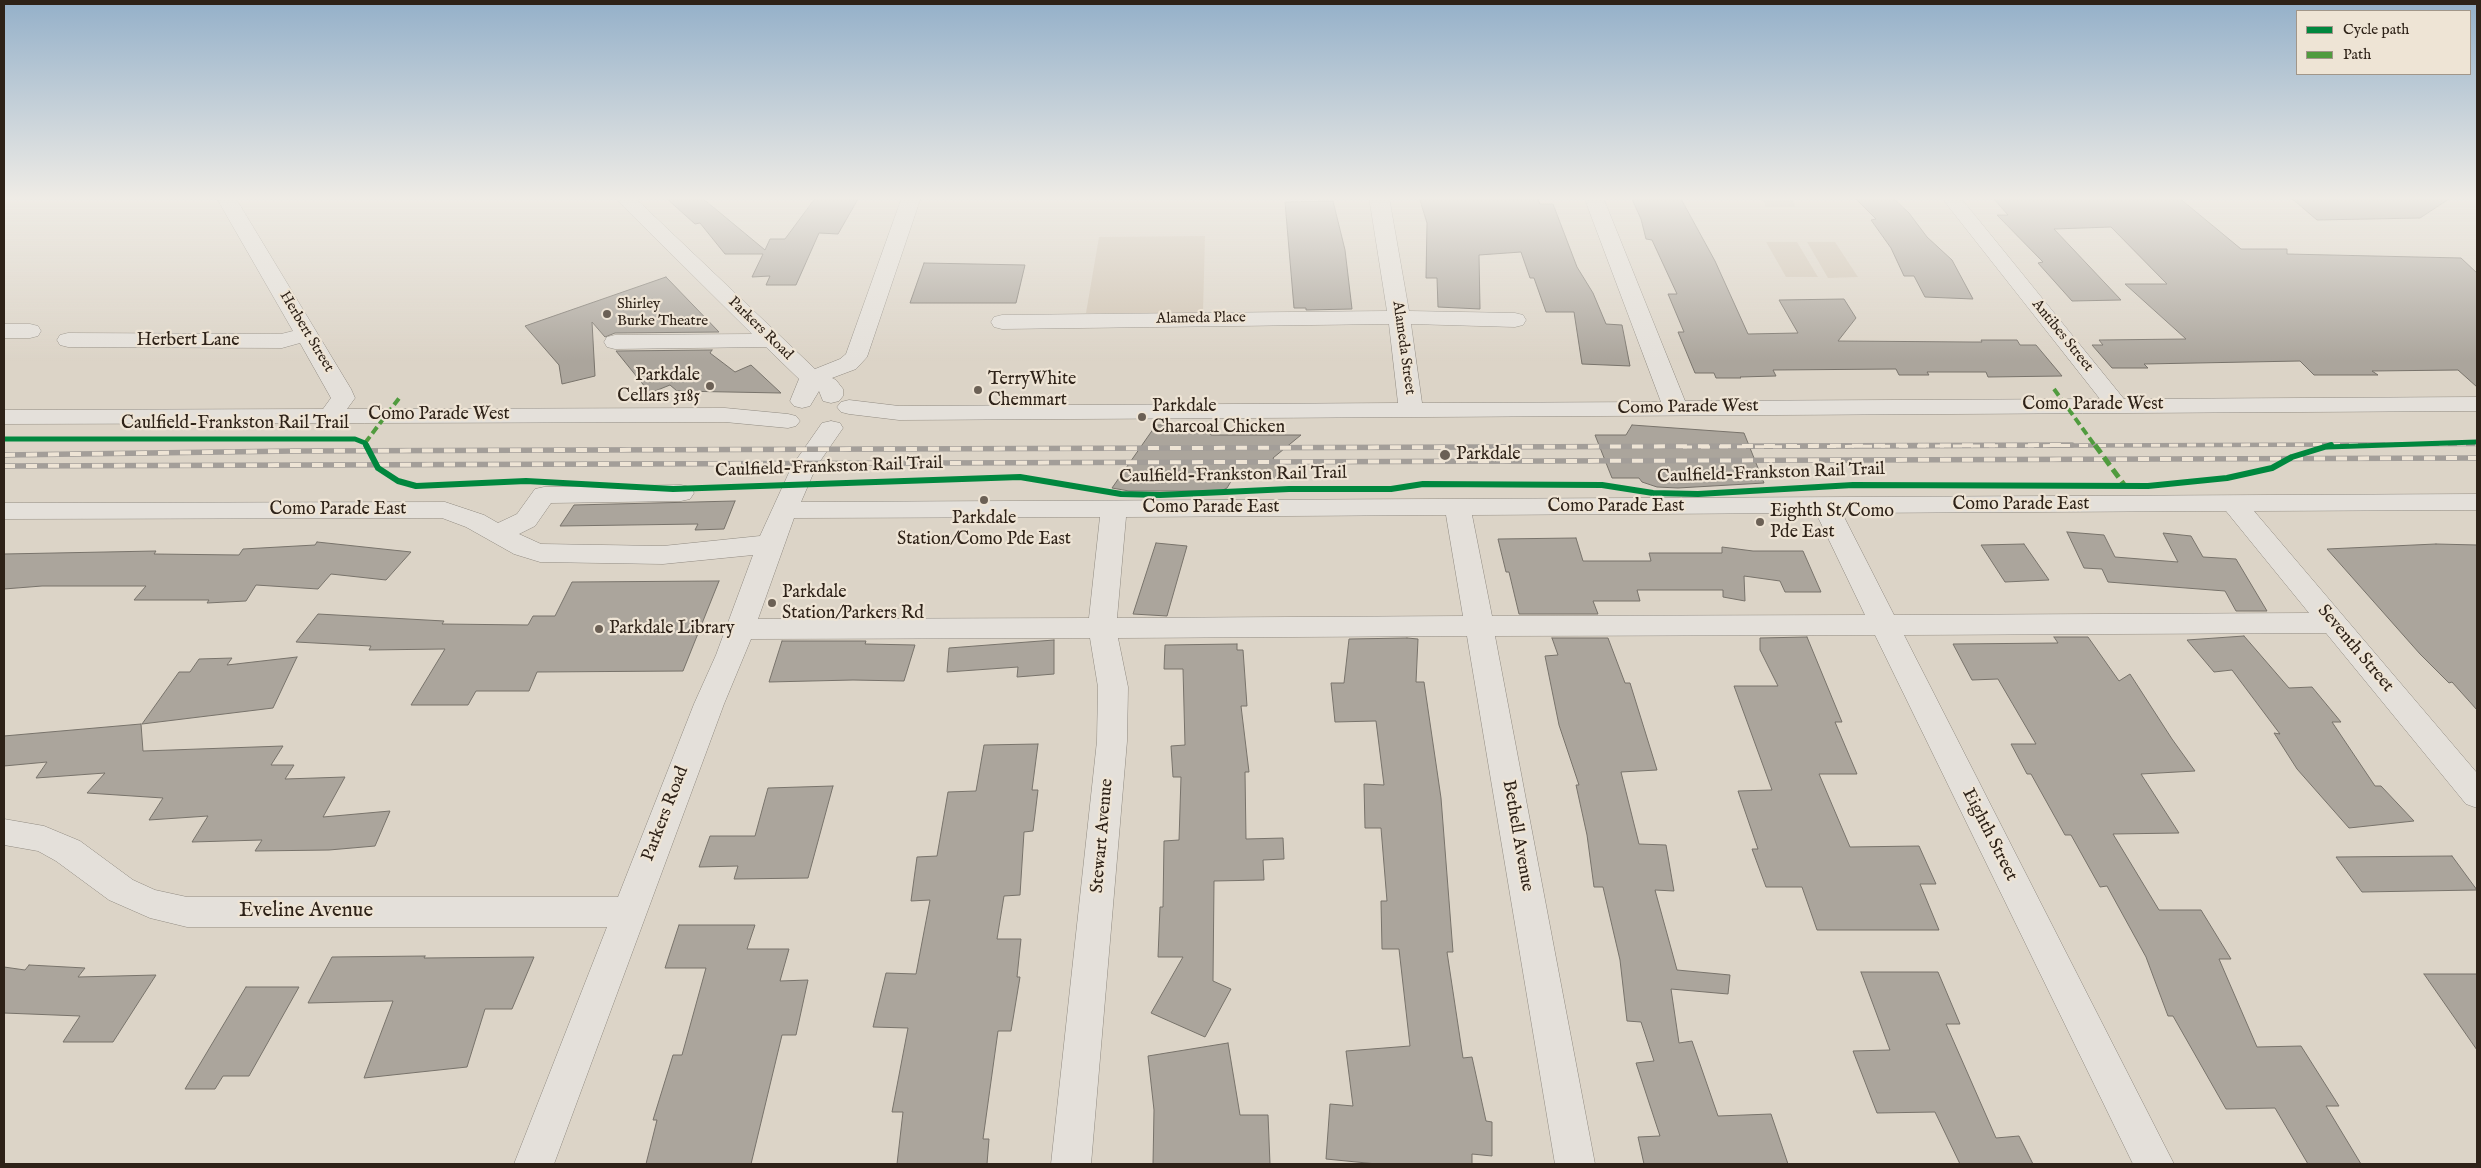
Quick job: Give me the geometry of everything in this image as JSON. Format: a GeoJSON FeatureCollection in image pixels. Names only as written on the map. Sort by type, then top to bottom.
{"type":"FeatureCollection","features":[{"type":"Feature","properties":{"kind":"street","name":"Herbert Street"},"geometry":{"type":"LineString","coordinates":[[258,252],[343,398],[330,416]]}},
{"type":"Feature","properties":{"kind":"street","name":"Parkers Road"},"geometry":{"type":"LineString","coordinates":[[534,1164],[709,704],[741,629],[766,554],[804,466],[838,413],[828,385],[811,378],[679,252]]}},
{"type":"Feature","properties":{"kind":"street"},"geometry":{"type":"LineString","coordinates":[[804,466],[796,414],[808,390],[811,378],[848,364],[856,358],[893,252]]}},
{"type":"Feature","properties":{"kind":"street","name":"Alameda Street"},"geometry":{"type":"LineString","coordinates":[[1388,252],[1399,317],[1411,410]]}},
{"type":"Feature","properties":{"kind":"street"},"geometry":{"type":"LineString","coordinates":[[1614,252],[1676,409]]}},
{"type":"Feature","properties":{"kind":"street","name":"Antibes Street"},"geometry":{"type":"LineString","coordinates":[[1994,252],[2117,405]]}},
{"type":"Feature","properties":{"kind":"street","name":"Alameda Place"},"geometry":{"type":"LineString","coordinates":[[1002,322],[1399,317],[1516,320]]}},
{"type":"Feature","properties":{"kind":"street"},"geometry":{"type":"LineString","coordinates":[[4,331],[30,330]]}},
{"type":"Feature","properties":{"kind":"street","name":"Herbert Lane"},"geometry":{"type":"LineString","coordinates":[[68,340],[282,341],[307,334]]}},
{"type":"Feature","properties":{"kind":"street"},"geometry":{"type":"LineString","coordinates":[[615,342],[770,340]]}},
{"type":"Feature","properties":{"kind":"street"},"geometry":{"type":"LineString","coordinates":[[816,397],[838,413],[813,431],[796,414],[816,397]]}},
{"type":"Feature","properties":{"kind":"street","name":"Como Parade West"},"geometry":{"type":"LineString","coordinates":[[838,413],[2477,404]]}},
{"type":"Feature","properties":{"kind":"street","name":"Como Parade West"},"geometry":{"type":"LineString","coordinates":[[4,417],[796,414]]}},
{"type":"Feature","properties":{"kind":"street"},"geometry":{"type":"LineString","coordinates":[[497,534],[526,520],[544,495],[681,493]]}},
{"type":"Feature","properties":{"kind":"street","name":"Como Parade East"},"geometry":{"type":"LineString","coordinates":[[784,510],[2477,502]]}},
{"type":"Feature","properties":{"kind":"street","name":"Seventh Street"},"geometry":{"type":"LineString","coordinates":[[2234,503],[2477,795]]}},
{"type":"Feature","properties":{"kind":"street","name":"Eighth Street"},"geometry":{"type":"LineString","coordinates":[[1825,506],[2154,1164]]}},
{"type":"Feature","properties":{"kind":"street","name":"Bethell Avenue"},"geometry":{"type":"LineString","coordinates":[[1458,507],[1575,1164]]}},
{"type":"Feature","properties":{"kind":"street","name":"Stewart Avenue"},"geometry":{"type":"LineString","coordinates":[[1071,1164],[1112,740],[1113,687],[1102,627],[1114,509]]}},
{"type":"Feature","properties":{"kind":"street","name":"Como Parade East"},"geometry":{"type":"LineString","coordinates":[[4,512],[446,510],[461,514],[523,548],[540,553],[663,555],[730,563],[766,554]]}},
{"type":"Feature","properties":{"kind":"street"},"geometry":{"type":"LineString","coordinates":[[741,629],[2333,623]]}},
{"type":"Feature","properties":{"kind":"street","name":"Eveline Avenue"},"geometry":{"type":"LineString","coordinates":[[4,832],[44,839],[68,851],[121,890],[150,903],[187,912],[629,912]]}},
{"type":"Feature","properties":{"kind":"shaded area"},"geometry":{"type":"Polygon","coordinates":[[[1097,252],[1205,252],[1203,313],[1086,313],[1097,252]]]}},
{"type":"Feature","properties":{"kind":"shaded area"},"geometry":{"type":"Polygon","coordinates":[[[1771,252],[1803,252],[1818,277],[1786,277],[1771,252]]]}},
{"type":"Feature","properties":{"kind":"shaded area"},"geometry":{"type":"Polygon","coordinates":[[[1813,252],[1841,252],[1858,277],[1828,278],[1813,252]]]}},
{"type":"Feature","properties":{"kind":"building"},"geometry":{"type":"Polygon","coordinates":[[[723,252],[811,252],[796,285],[766,285],[770,276],[752,277],[763,254],[725,254],[723,252]]]}},
{"type":"Feature","properties":{"kind":"building"},"geometry":{"type":"Polygon","coordinates":[[[1289,252],[1345,252],[1352,309],[1306,310],[1306,308],[1294,308],[1289,252]]]}},
{"type":"Feature","properties":{"kind":"building"},"geometry":{"type":"Polygon","coordinates":[[[1426,252],[1571,252],[1577,267],[1593,293],[1606,324],[1622,325],[1630,366],[1582,364],[1574,312],[1546,312],[1534,278],[1530,278],[1521,252],[1479,255],[1480,309],[1438,307],[1437,278],[1426,278],[1426,252]]]}},
{"type":"Feature","properties":{"kind":"building"},"geometry":{"type":"Polygon","coordinates":[[[1657,252],[1710,252],[1748,334],[1798,333],[1779,300],[1844,299],[1856,318],[1838,341],[1982,342],[1981,340],[2017,340],[2020,345],[2036,345],[2062,376],[1988,377],[1986,372],[1927,372],[1929,375],[1899,375],[1896,369],[1773,370],[1776,376],[1716,378],[1714,373],[1695,373],[1678,332],[1684,332],[1668,294],[1677,294],[1657,252]]]}},
{"type":"Feature","properties":{"kind":"building"},"geometry":{"type":"Polygon","coordinates":[[[1893,252],[1943,252],[1952,260],[1973,299],[1925,297],[1914,276],[1904,276],[1893,252]]]}},
{"type":"Feature","properties":{"kind":"building"},"geometry":{"type":"Polygon","coordinates":[[[2033,252],[2075,252],[2121,300],[2072,301],[2038,263],[2043,262],[2033,252]]]}},
{"type":"Feature","properties":{"kind":"building"},"geometry":{"type":"Polygon","coordinates":[[[2135,252],[2287,252],[2287,254],[2461,258],[2477,273],[2477,387],[2458,370],[2372,371],[2378,375],[2314,375],[2300,361],[2144,364],[2148,368],[2112,368],[2092,345],[2103,345],[2099,340],[2186,339],[2125,284],[2167,284],[2135,252]]]}},
{"type":"Feature","properties":{"kind":"building"},"geometry":{"type":"Polygon","coordinates":[[[924,263],[1025,265],[1016,303],[910,303],[924,263]]]}},
{"type":"Feature","properties":{"kind":"building"},"geometry":{"type":"Polygon","coordinates":[[[666,277],[719,332],[615,333],[605,337],[592,322],[595,376],[562,384],[559,365],[525,326],[666,277]]]}},
{"type":"Feature","properties":{"kind":"building"},"geometry":{"type":"Polygon","coordinates":[[[712,350],[710,353],[735,372],[751,365],[781,393],[677,391],[670,385],[650,393],[616,351],[712,350]]]}},
{"type":"Feature","properties":{"kind":"building"},"geometry":{"type":"Polygon","coordinates":[[[1208,424],[1211,435],[1301,435],[1273,458],[1284,478],[1233,478],[1227,488],[1221,491],[1129,491],[1112,488],[1156,425],[1208,424]]]}},
{"type":"Feature","properties":{"kind":"building"},"geometry":{"type":"Polygon","coordinates":[[[1632,425],[1744,433],[1764,483],[1678,488],[1657,487],[1642,482],[1639,478],[1612,478],[1595,435],[1626,435],[1632,425]]]}},
{"type":"Feature","properties":{"kind":"building"},"geometry":{"type":"Polygon","coordinates":[[[735,501],[724,529],[695,530],[698,524],[560,526],[574,505],[735,501]]]}},
{"type":"Feature","properties":{"kind":"building"},"geometry":{"type":"Polygon","coordinates":[[[2067,532],[2104,535],[2115,557],[2178,562],[2163,533],[2191,536],[2203,557],[2236,559],[2267,611],[2236,611],[2225,591],[2108,582],[2102,569],[2084,568],[2067,532]]]}},
{"type":"Feature","properties":{"kind":"building"},"geometry":{"type":"Polygon","coordinates":[[[1576,538],[1583,561],[1651,561],[1649,553],[1722,553],[1722,547],[1753,551],[1803,551],[1821,592],[1785,592],[1780,581],[1744,576],[1745,601],[1723,597],[1723,590],[1637,590],[1640,601],[1593,601],[1598,614],[1519,614],[1509,572],[1506,572],[1498,539],[1576,538]]]}},
{"type":"Feature","properties":{"kind":"building"},"geometry":{"type":"Polygon","coordinates":[[[317,542],[411,552],[386,580],[331,574],[318,589],[256,585],[246,601],[207,603],[209,600],[134,600],[146,586],[42,586],[4,589],[4,554],[156,551],[154,554],[239,555],[243,549],[315,545],[317,542]]]}},
{"type":"Feature","properties":{"kind":"building"},"geometry":{"type":"Polygon","coordinates":[[[1156,543],[1187,546],[1167,616],[1133,614],[1156,543]]]}},
{"type":"Feature","properties":{"kind":"building"},"geometry":{"type":"Polygon","coordinates":[[[2024,544],[2049,580],[2005,582],[1981,545],[2024,544]]]}},
{"type":"Feature","properties":{"kind":"building"},"geometry":{"type":"Polygon","coordinates":[[[2436,544],[2477,545],[2477,710],[2452,682],[2449,683],[2420,654],[2327,549],[2436,544]]]}},
{"type":"Feature","properties":{"kind":"building"},"geometry":{"type":"Polygon","coordinates":[[[719,581],[683,671],[537,672],[529,691],[476,691],[468,705],[411,705],[445,649],[369,650],[371,646],[296,642],[318,614],[444,621],[442,624],[528,625],[533,616],[555,616],[572,582],[719,581]]]}},
{"type":"Feature","properties":{"kind":"building"},"geometry":{"type":"Polygon","coordinates":[[[2244,636],[2289,688],[2312,687],[2341,722],[2332,722],[2375,786],[2381,786],[2414,821],[2349,828],[2297,769],[2274,733],[2280,734],[2232,670],[2214,672],[2187,640],[2244,636]]]}},
{"type":"Feature","properties":{"kind":"building"},"geometry":{"type":"Polygon","coordinates":[[[1807,637],[1842,722],[1835,722],[1857,774],[1819,774],[1850,847],[1919,846],[1936,884],[1920,884],[1939,930],[1817,930],[1802,887],[1766,887],[1752,849],[1758,849],[1738,791],[1772,790],[1734,686],[1778,686],[1760,650],[1760,638],[1807,637]]]}},
{"type":"Feature","properties":{"kind":"building"},"geometry":{"type":"Polygon","coordinates":[[[2054,637],[2088,637],[2119,681],[2130,674],[2195,771],[2141,774],[2179,833],[2113,834],[2159,910],[2201,910],[2231,959],[2219,959],[2257,1047],[2301,1046],[2339,1106],[2326,1106],[2361,1164],[2308,1164],[2275,1108],[2226,1109],[2173,1016],[2168,1016],[2146,957],[2107,886],[2100,887],[2071,835],[2065,835],[2031,774],[2027,774],[2011,744],[2036,744],[1998,679],[1972,680],[1953,644],[2058,643],[2054,637]]]}},
{"type":"Feature","properties":{"kind":"building"},"geometry":{"type":"Polygon","coordinates":[[[1552,638],[1608,638],[1625,683],[1630,683],[1657,770],[1621,772],[1639,844],[1666,845],[1674,891],[1655,890],[1677,970],[1730,975],[1728,994],[1671,989],[1679,1043],[1692,1041],[1718,1116],[1771,1114],[1788,1164],[1644,1164],[1638,1137],[1660,1136],[1636,1063],[1654,1061],[1641,1022],[1627,1021],[1620,960],[1603,887],[1594,887],[1587,835],[1576,785],[1579,785],[1559,725],[1545,656],[1558,655],[1552,638]]]}},
{"type":"Feature","properties":{"kind":"building"},"geometry":{"type":"Polygon","coordinates":[[[1349,639],[1418,639],[1416,682],[1424,682],[1441,798],[1453,952],[1447,952],[1463,1058],[1472,1057],[1486,1121],[1492,1122],[1492,1156],[1472,1154],[1472,1164],[1377,1164],[1326,1159],[1330,1104],[1353,1106],[1346,1051],[1410,1046],[1399,949],[1382,949],[1381,901],[1387,901],[1381,828],[1365,828],[1364,784],[1384,785],[1376,721],[1335,722],[1331,683],[1344,683],[1349,639]]]}},
{"type":"Feature","properties":{"kind":"building"},"geometry":{"type":"Polygon","coordinates":[[[1054,640],[1054,674],[1017,677],[1018,667],[947,672],[949,648],[1054,640]]]}},
{"type":"Feature","properties":{"kind":"building"},"geometry":{"type":"Polygon","coordinates":[[[782,641],[866,641],[865,644],[915,645],[904,681],[769,682],[782,641]]]}},
{"type":"Feature","properties":{"kind":"building"},"geometry":{"type":"Polygon","coordinates":[[[1237,644],[1237,650],[1243,650],[1247,706],[1241,706],[1249,772],[1245,772],[1246,839],[1283,838],[1284,859],[1263,860],[1264,880],[1214,881],[1213,981],[1231,989],[1205,1037],[1151,1013],[1183,957],[1158,957],[1160,907],[1163,907],[1164,841],[1179,840],[1181,777],[1173,777],[1171,746],[1185,745],[1183,669],[1164,669],[1165,645],[1237,644]]]}},
{"type":"Feature","properties":{"kind":"building"},"geometry":{"type":"Polygon","coordinates":[[[297,657],[273,708],[142,724],[179,672],[190,672],[199,659],[232,658],[227,665],[297,657]]]}},
{"type":"Feature","properties":{"kind":"building"},"geometry":{"type":"Polygon","coordinates":[[[141,724],[143,751],[283,746],[271,765],[294,765],[285,779],[345,777],[323,817],[390,811],[375,846],[329,850],[255,851],[262,840],[192,842],[208,816],[149,820],[163,798],[87,793],[105,773],[36,778],[47,762],[4,766],[4,736],[141,724]]]}},
{"type":"Feature","properties":{"kind":"building"},"geometry":{"type":"Polygon","coordinates":[[[1038,744],[1032,790],[1038,790],[1033,831],[1024,832],[1020,895],[1004,896],[997,939],[1021,939],[1017,977],[1020,977],[1011,1031],[998,1031],[983,1139],[989,1139],[987,1164],[897,1164],[903,1112],[892,1112],[908,1028],[873,1027],[886,973],[916,974],[930,900],[911,901],[917,857],[937,856],[948,792],[976,791],[984,745],[1038,744]]]}},
{"type":"Feature","properties":{"kind":"building"},"geometry":{"type":"Polygon","coordinates":[[[833,786],[808,878],[734,879],[738,866],[699,867],[710,836],[755,836],[768,788],[833,786]]]}},
{"type":"Feature","properties":{"kind":"building"},"geometry":{"type":"Polygon","coordinates":[[[2452,856],[2477,890],[2362,892],[2336,857],[2452,856]]]}},
{"type":"Feature","properties":{"kind":"building"},"geometry":{"type":"Polygon","coordinates":[[[679,925],[755,925],[747,949],[789,949],[780,981],[808,980],[796,1035],[782,1035],[751,1164],[646,1164],[657,1120],[653,1120],[673,1055],[682,1055],[706,968],[665,968],[679,925]]]}},
{"type":"Feature","properties":{"kind":"building"},"geometry":{"type":"Polygon","coordinates":[[[425,956],[424,958],[534,957],[512,1009],[485,1009],[467,1067],[364,1078],[393,1001],[308,1003],[332,957],[425,956]]]}},
{"type":"Feature","properties":{"kind":"building"},"geometry":{"type":"Polygon","coordinates":[[[29,965],[85,968],[78,977],[156,975],[113,1042],[63,1042],[80,1016],[4,1013],[4,967],[25,970],[29,965]]]}},
{"type":"Feature","properties":{"kind":"building"},"geometry":{"type":"Polygon","coordinates":[[[1861,972],[1938,972],[1960,1024],[1946,1024],[1996,1138],[2019,1136],[2033,1164],[1960,1164],[1935,1112],[1877,1113],[1853,1051],[1890,1050],[1861,972]]]}},
{"type":"Feature","properties":{"kind":"building"},"geometry":{"type":"Polygon","coordinates":[[[2424,974],[2477,974],[2477,1050],[2424,974]]]}},
{"type":"Feature","properties":{"kind":"building"},"geometry":{"type":"Polygon","coordinates":[[[246,987],[299,987],[249,1076],[223,1076],[215,1089],[185,1089],[246,987]]]}},
{"type":"Feature","properties":{"kind":"building"},"geometry":{"type":"Polygon","coordinates":[[[1228,1043],[1240,1115],[1268,1115],[1270,1164],[1153,1164],[1154,1110],[1148,1056],[1228,1043]]]}},
{"type":"Feature","properties":{"kind":"railway"},"geometry":{"type":"LineString","coordinates":[[1683,447],[2477,444]]}},
{"type":"Feature","properties":{"kind":"railway"},"geometry":{"type":"LineString","coordinates":[[4,455],[294,451],[2072,445]]}},
{"type":"Feature","properties":{"kind":"railway"},"geometry":{"type":"LineString","coordinates":[[4,466],[2477,458]]}},
{"type":"Feature","properties":{"kind":"marked path"},"geometry":{"type":"LineString","coordinates":[[2054,389],[2125,486]]}},
{"type":"Feature","properties":{"kind":"marked path"},"geometry":{"type":"LineString","coordinates":[[365,443],[400,397]]}},
{"type":"Feature","properties":{"kind":"cycle path","name":"Caulfield-Frankston Rail Trail"},"geometry":{"type":"LineString","coordinates":[[4,439],[355,439],[365,443],[378,468],[398,481],[416,486],[526,481],[571,485],[611,485],[673,489],[1020,477],[1121,494],[1160,495],[1289,489],[1391,489],[1423,484],[1602,485],[1653,493],[1698,494],[1853,485],[2148,486],[2227,478],[2272,468],[2292,457],[2332,445],[2477,442]]}},
{"type":"Feature","properties":{"kind":"place","name":"Shirley Burke Theatre"},"geometry":{"type":"Point","coordinates":[607,314]}},
{"type":"Feature","properties":{"kind":"place","name":"Parkdale Cellars 3185"},"geometry":{"type":"Point","coordinates":[710,386]}},
{"type":"Feature","properties":{"kind":"place","name":"TerryWhite Chemmart"},"geometry":{"type":"Point","coordinates":[978,390]}},
{"type":"Feature","properties":{"kind":"place","name":"Parkdale Charcoal Chicken"},"geometry":{"type":"Point","coordinates":[1142,417]}},
{"type":"Feature","properties":{"kind":"place","name":"Parkdale"},"geometry":{"type":"Point","coordinates":[1445,455]}},
{"type":"Feature","properties":{"kind":"place","name":"Parkdale Station/Como Pde East"},"geometry":{"type":"Point","coordinates":[984,500]}},
{"type":"Feature","properties":{"kind":"place","name":"Eighth St/Como Pde East"},"geometry":{"type":"Point","coordinates":[1760,522]}},
{"type":"Feature","properties":{"kind":"place","name":"Parkdale Station/Parkers Rd"},"geometry":{"type":"Point","coordinates":[772,603]}},
{"type":"Feature","properties":{"kind":"place","name":"Parkdale Library"},"geometry":{"type":"Point","coordinates":[599,629]}}]}
